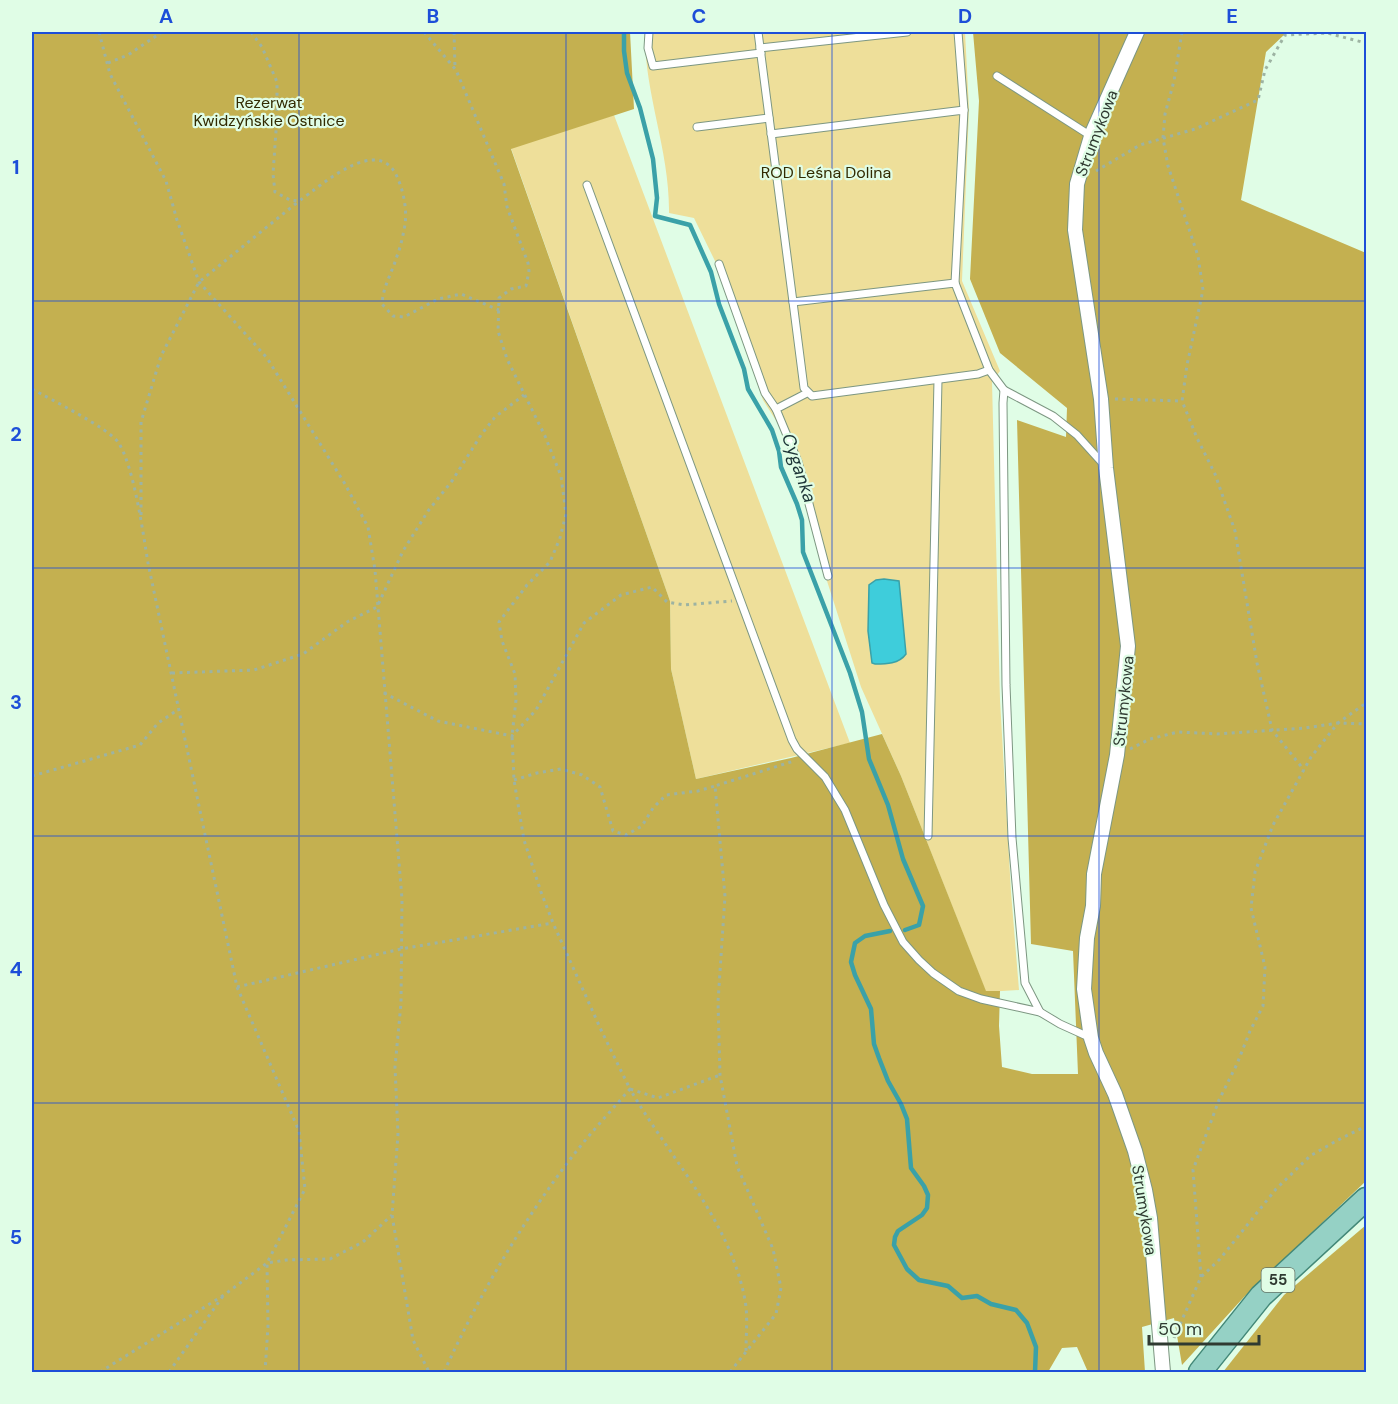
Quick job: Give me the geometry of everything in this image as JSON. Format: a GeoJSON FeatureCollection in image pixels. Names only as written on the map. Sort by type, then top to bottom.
{"type":"FeatureCollection","features":[{"type":"Feature","properties":{"kind":"main road","name":"55"},"geometry":{"type":"LineString","coordinates":[[1200,1372],[1261,1296],[1366,1199]]}},
{"type":"Feature","properties":{"kind":"street","name":"Strumykowa"},"geometry":{"type":"LineString","coordinates":[[1137,32],[1091,136],[1077,183],[1075,230],[1101,399],[1106,468],[1128,646],[1117,755],[1094,874],[1084,989],[1091,1038],[1128,1132],[1145,1190],[1150,1218],[1161,1370]]}},
{"type":"Feature","properties":{"kind":"lane"},"geometry":{"type":"LineString","coordinates":[[648,32],[648,48],[653,66],[907,32]]}},
{"type":"Feature","properties":{"kind":"lane"},"geometry":{"type":"LineString","coordinates":[[758,32],[804,388],[807,393],[812,396],[938,380],[978,374],[989,370]]}},
{"type":"Feature","properties":{"kind":"lane"},"geometry":{"type":"LineString","coordinates":[[958,32],[964,110],[956,283],[989,370],[1004,390],[1053,416],[1077,435],[1106,468]]}},
{"type":"Feature","properties":{"kind":"lane"},"geometry":{"type":"LineString","coordinates":[[998,76],[1091,136]]}},
{"type":"Feature","properties":{"kind":"lane"},"geometry":{"type":"LineString","coordinates":[[771,134],[964,110]]}},
{"type":"Feature","properties":{"kind":"lane"},"geometry":{"type":"LineString","coordinates":[[698,127],[769,118]]}},
{"type":"Feature","properties":{"kind":"lane"},"geometry":{"type":"LineString","coordinates":[[587,185],[792,740],[825,777],[845,810],[903,942],[919,960],[959,991],[981,999],[1040,1012],[1091,1038]]}},
{"type":"Feature","properties":{"kind":"lane"},"geometry":{"type":"LineString","coordinates":[[719,264],[765,393],[776,409],[798,462],[828,576]]}},
{"type":"Feature","properties":{"kind":"lane"},"geometry":{"type":"LineString","coordinates":[[793,302],[956,283]]}},
{"type":"Feature","properties":{"kind":"lane"},"geometry":{"type":"LineString","coordinates":[[928,836],[938,380]]}},
{"type":"Feature","properties":{"kind":"lane"},"geometry":{"type":"LineString","coordinates":[[1004,390],[1006,673],[1012,838],[1025,983],[1040,1012]]}},
{"type":"Feature","properties":{"kind":"lane"},"geometry":{"type":"LineString","coordinates":[[776,409],[807,393]]}},
{"type":"Feature","properties":{"kind":"path"},"geometry":{"type":"LineString","coordinates":[[99,32],[111,74],[166,181],[199,282],[267,358],[345,484],[368,527],[375,570],[402,899],[401,1003],[395,1067],[398,1134],[392,1215],[413,1340],[429,1372]]}},
{"type":"Feature","properties":{"kind":"path"},"geometry":{"type":"LineString","coordinates":[[108,63],[128,55],[162,32]]}},
{"type":"Feature","properties":{"kind":"path"},"geometry":{"type":"LineString","coordinates":[[251,32],[262,46],[277,82],[273,174],[275,192],[290,200],[299,201]]}},
{"type":"Feature","properties":{"kind":"path"},"geometry":{"type":"LineString","coordinates":[[424,32],[456,70],[504,184],[507,207],[528,263],[526,286],[512,289],[499,298],[498,331],[507,359],[545,436],[561,476],[566,514],[560,538],[550,562],[527,585],[499,622],[502,640],[515,674],[516,700],[512,736],[514,780],[524,840],[553,923],[630,1089],[648,1120],[692,1183],[728,1243],[745,1301],[746,1352]]}},
{"type":"Feature","properties":{"kind":"path"},"geometry":{"type":"LineString","coordinates":[[454,32],[456,70]]}},
{"type":"Feature","properties":{"kind":"path"},"geometry":{"type":"LineString","coordinates":[[1182,32],[1165,114],[1163,138],[1168,166],[1198,256],[1203,290],[1182,401],[1215,474],[1235,531],[1257,663],[1272,730],[1304,770]]}},
{"type":"Feature","properties":{"kind":"path"},"geometry":{"type":"LineString","coordinates":[[1077,183],[1140,145],[1195,129],[1258,100],[1265,70],[1285,35],[1327,33],[1366,43]]}},
{"type":"Feature","properties":{"kind":"path"},"geometry":{"type":"LineString","coordinates":[[141,521],[141,422],[161,356],[199,282],[299,201],[349,166],[369,159],[383,162],[396,172],[403,190],[405,222],[397,256],[383,289],[382,304],[393,316],[404,317],[438,299],[461,294],[499,310]]}},
{"type":"Feature","properties":{"kind":"path"},"geometry":{"type":"LineString","coordinates":[[32,389],[96,425],[117,441],[127,463],[237,987],[299,1131],[305,1189],[267,1263],[224,1295],[100,1372]]}},
{"type":"Feature","properties":{"kind":"path"},"geometry":{"type":"LineString","coordinates":[[172,673],[254,670],[303,654],[347,622],[377,607],[403,551],[428,510],[452,481],[495,417],[524,395]]}},
{"type":"Feature","properties":{"kind":"path"},"geometry":{"type":"LineString","coordinates":[[1101,399],[1182,401]]}},
{"type":"Feature","properties":{"kind":"path"},"geometry":{"type":"LineString","coordinates":[[512,736],[536,710],[584,623],[621,595],[652,587],[668,602],[684,605],[741,600]]}},
{"type":"Feature","properties":{"kind":"path"},"geometry":{"type":"LineString","coordinates":[[384,693],[438,721],[512,736]]}},
{"type":"Feature","properties":{"kind":"path"},"geometry":{"type":"LineString","coordinates":[[1201,1277],[1193,1170],[1219,1100],[1263,1006],[1265,966],[1251,908],[1255,872],[1273,825],[1311,757],[1338,723],[1366,703]]}},
{"type":"Feature","properties":{"kind":"path"},"geometry":{"type":"LineString","coordinates":[[32,776],[140,745],[158,723],[179,709]]}},
{"type":"Feature","properties":{"kind":"path"},"geometry":{"type":"LineString","coordinates":[[1117,755],[1150,739],[1178,732],[1217,734],[1338,723],[1366,724]]}},
{"type":"Feature","properties":{"kind":"path"},"geometry":{"type":"LineString","coordinates":[[514,780],[537,772],[561,769],[582,775],[600,787],[613,831],[626,835],[642,826],[653,808],[666,795],[698,791],[806,758]]}},
{"type":"Feature","properties":{"kind":"path"},"geometry":{"type":"LineString","coordinates":[[715,786],[725,896],[718,1002],[720,1075],[737,1166],[773,1249],[781,1288],[776,1314],[730,1372]]}},
{"type":"Feature","properties":{"kind":"path"},"geometry":{"type":"LineString","coordinates":[[237,987],[401,949],[553,923]]}},
{"type":"Feature","properties":{"kind":"path"},"geometry":{"type":"LineString","coordinates":[[630,1089],[658,1098],[720,1075]]}},
{"type":"Feature","properties":{"kind":"path"},"geometry":{"type":"LineString","coordinates":[[444,1372],[470,1315],[515,1238],[566,1165],[630,1089]]}},
{"type":"Feature","properties":{"kind":"path"},"geometry":{"type":"LineString","coordinates":[[1161,1370],[1201,1277],[1220,1259],[1276,1189],[1310,1156],[1366,1126]]}},
{"type":"Feature","properties":{"kind":"path"},"geometry":{"type":"LineString","coordinates":[[267,1263],[330,1259],[363,1242],[392,1215]]}},
{"type":"Feature","properties":{"kind":"path"},"geometry":{"type":"LineString","coordinates":[[265,1372],[268,1326],[267,1263]]}},
{"type":"Feature","properties":{"kind":"path"},"geometry":{"type":"LineString","coordinates":[[169,1372],[224,1295]]}},
{"type":"Feature","properties":{"kind":"green space","name":"Rezerwat Kwidzyńskie Ostnice"},"geometry":{"type":"Polygon","coordinates":[[[32,32],[630,32],[634,109],[511,149],[670,601],[671,669],[696,779],[791,758],[882,734],[901,776],[986,991],[1000,991],[999,1026],[1002,1067],[1032,1074],[1078,1074],[1073,951],[1031,944],[1017,420],[1066,437],[1067,408],[1000,353],[970,279],[979,101],[973,32],[1287,32],[1266,52],[1241,200],[1366,253],[1366,1181],[1244,1297],[1182,1365],[1174,1318],[1142,1327],[1145,1372],[1088,1372],[1077,1347],[1062,1348],[1048,1372],[32,1372],[32,32]]]}},
{"type":"Feature","properties":{"kind":"green space","name":"ROD Leśna Dolina"},"geometry":{"type":"Polygon","coordinates":[[[645,32],[965,32],[969,109],[962,281],[1000,371],[992,382],[1000,700],[1019,990],[986,992],[901,776],[861,687],[819,556],[795,460],[782,430],[763,400],[715,261],[694,218],[669,213],[666,167],[648,77],[645,32]]]}},
{"type":"Feature","properties":{"kind":"green space"},"geometry":{"type":"Polygon","coordinates":[[[614,115],[850,743],[696,779],[671,669],[670,601],[511,148],[614,115]]]}},
{"type":"Feature","properties":{"kind":"green space"},"geometry":{"type":"Polygon","coordinates":[[[1366,1225],[1366,1372],[1223,1372],[1284,1295],[1366,1225]]]}},
{"type":"Feature","properties":{"kind":"water"},"geometry":{"type":"Polygon","coordinates":[[[876,580],[899,581],[906,654],[896,662],[875,664],[872,663],[868,631],[869,585],[876,580]]]}},
{"type":"Feature","properties":{"kind":"waterway","name":"Cyganka"},"geometry":{"type":"LineString","coordinates":[[624,32],[627,73],[640,108],[653,159],[657,198],[655,216],[690,225],[711,272],[719,304],[744,369],[748,389],[772,430],[779,451],[781,467],[802,520],[803,552],[850,673],[862,712],[869,759],[888,805],[903,859],[923,906],[919,925],[905,930]]}},
{"type":"Feature","properties":{"kind":"waterway"},"geometry":{"type":"LineString","coordinates":[[890,931],[865,936],[855,943],[851,962],[871,1009],[874,1044],[888,1081],[907,1119],[911,1168],[928,1195],[927,1208],[922,1215],[898,1231],[894,1245],[907,1269],[919,1280],[948,1286],[962,1298],[977,1296],[991,1304],[1016,1310],[1027,1323],[1036,1347],[1035,1372]]}}]}
